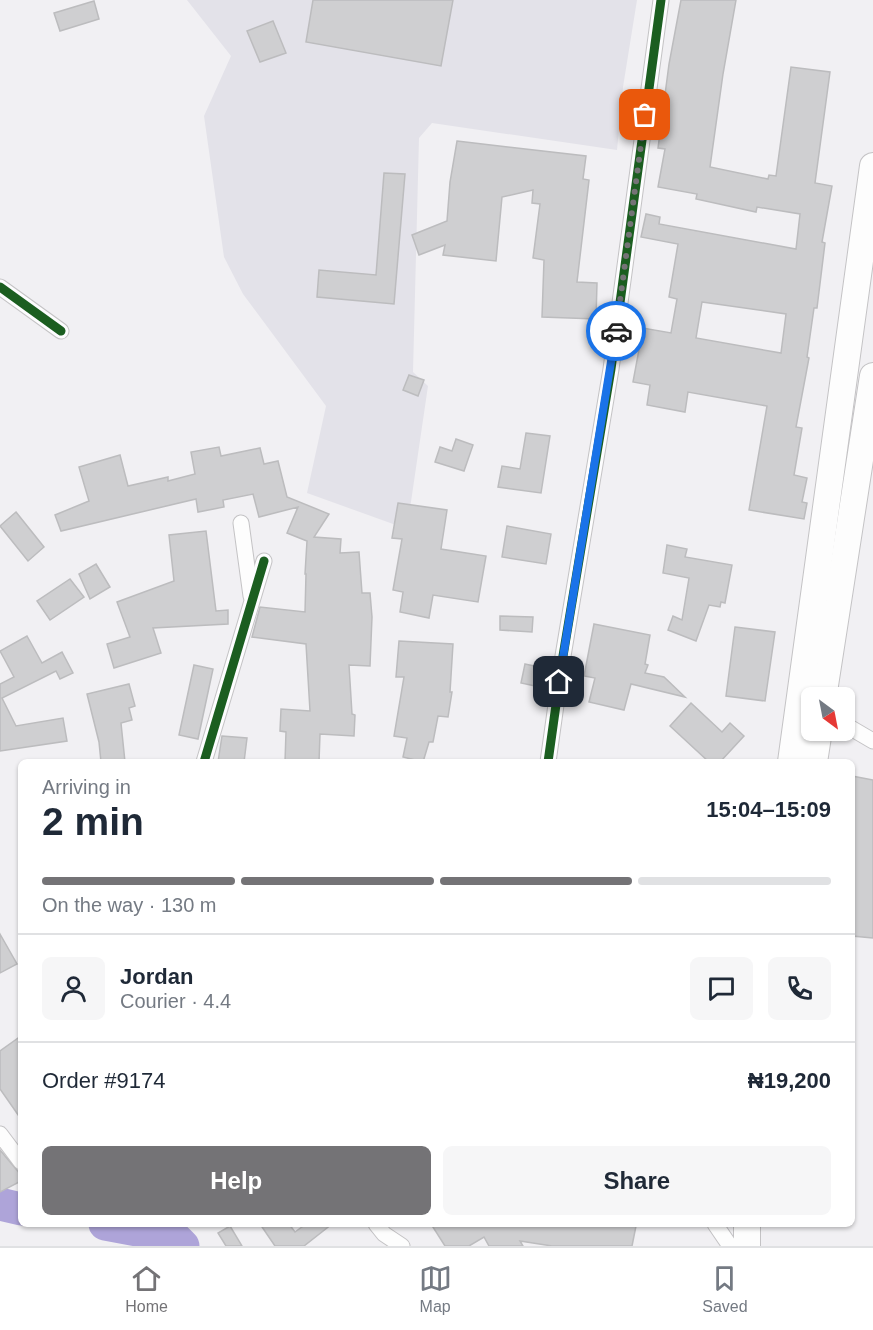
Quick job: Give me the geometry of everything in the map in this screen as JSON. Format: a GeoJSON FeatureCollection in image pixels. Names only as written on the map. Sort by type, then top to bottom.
{"type":"FeatureCollection","features":[{"type":"Feature","properties":{"kind":"highway"},"geometry":{"type":"LineString","coordinates":[[808,687],[873,166]]}},
{"type":"Feature","properties":{"kind":"highway"},"geometry":{"type":"LineString","coordinates":[[826,687],[873,376]]}},
{"type":"Feature","properties":{"kind":"highway"},"geometry":{"type":"LineString","coordinates":[[791,759],[801,723]]}},
{"type":"Feature","properties":{"kind":"highway"},"geometry":{"type":"LineString","coordinates":[[814,759],[817,741]]}},
{"type":"Feature","properties":{"kind":"highway"},"geometry":{"type":"LineString","coordinates":[[730,1227],[730,1246]]}},
{"type":"Feature","properties":{"kind":"highway"},"geometry":{"type":"LineString","coordinates":[[747,1227],[747,1246]]}},
{"type":"Feature","properties":{"kind":"street"},"geometry":{"type":"LineString","coordinates":[[548,759],[562,662],[611,369],[660,0]]}},
{"type":"Feature","properties":{"kind":"street"},"geometry":{"type":"LineString","coordinates":[[0,287],[61,332]]}},
{"type":"Feature","properties":{"kind":"street"},"geometry":{"type":"LineString","coordinates":[[241,523],[252,599]]}},
{"type":"Feature","properties":{"kind":"street"},"geometry":{"type":"LineString","coordinates":[[205,759],[264,561]]}},
{"type":"Feature","properties":{"kind":"street"},"geometry":{"type":"LineString","coordinates":[[855,730],[873,741]]}},
{"type":"Feature","properties":{"kind":"street"},"geometry":{"type":"LineString","coordinates":[[0,1134],[18,1158]]}},
{"type":"Feature","properties":{"kind":"street"},"geometry":{"type":"LineString","coordinates":[[378,1227],[384,1234],[402,1246]]}},
{"type":"Feature","properties":{"kind":"street"},"geometry":{"type":"LineString","coordinates":[[717,1227],[730,1246]]}},
{"type":"Feature","properties":{"kind":"shaded area"},"geometry":{"type":"Polygon","coordinates":[[[187,0],[637,0],[623,87],[617,150],[432,123],[419,138],[413,372],[428,386],[407,529],[307,493],[326,406],[243,294],[224,257],[204,116],[231,56],[187,0]]]}},
{"type":"Feature","properties":{"kind":"building"},"geometry":{"type":"Polygon","coordinates":[[[313,0],[453,0],[441,66],[306,42],[313,0]]]}},
{"type":"Feature","properties":{"kind":"building"},"geometry":{"type":"Polygon","coordinates":[[[681,0],[736,0],[710,167],[768,179],[769,175],[776,176],[791,67],[830,72],[815,183],[832,186],[822,242],[825,243],[817,308],[814,308],[807,357],[809,358],[796,427],[802,428],[794,475],[807,478],[802,502],[807,503],[804,519],[749,510],[767,406],[688,392],[685,412],[647,405],[650,385],[633,382],[643,328],[671,333],[677,299],[669,297],[678,244],[641,237],[646,214],[660,217],[659,224],[796,249],[800,214],[757,207],[756,212],[696,199],[697,194],[658,187],[665,149],[658,148],[669,64],[681,0]],[[702,302],[696,338],[781,353],[786,314],[702,302]]]}},
{"type":"Feature","properties":{"kind":"building"},"geometry":{"type":"Polygon","coordinates":[[[94,1],[99,19],[60,31],[54,13],[94,1]]]}},
{"type":"Feature","properties":{"kind":"building"},"geometry":{"type":"Polygon","coordinates":[[[273,21],[286,53],[260,62],[247,31],[273,21]]]}},
{"type":"Feature","properties":{"kind":"building"},"geometry":{"type":"Polygon","coordinates":[[[457,141],[586,156],[583,179],[589,180],[577,282],[597,283],[596,319],[542,317],[544,260],[533,258],[540,204],[532,203],[533,190],[502,197],[496,261],[443,255],[445,245],[419,255],[412,235],[447,221],[450,182],[457,141]]]}},
{"type":"Feature","properties":{"kind":"building"},"geometry":{"type":"Polygon","coordinates":[[[384,173],[405,174],[394,304],[317,297],[319,270],[376,275],[384,173]]]}},
{"type":"Feature","properties":{"kind":"building"},"geometry":{"type":"Polygon","coordinates":[[[409,375],[424,380],[418,396],[403,390],[409,375]]]}},
{"type":"Feature","properties":{"kind":"building"},"geometry":{"type":"Polygon","coordinates":[[[526,433],[550,436],[541,493],[498,487],[502,466],[520,469],[526,433]]]}},
{"type":"Feature","properties":{"kind":"building"},"geometry":{"type":"Polygon","coordinates":[[[456,439],[473,445],[464,471],[435,462],[440,447],[452,451],[456,439]]]}},
{"type":"Feature","properties":{"kind":"building"},"geometry":{"type":"Polygon","coordinates":[[[219,447],[221,456],[260,448],[264,464],[278,461],[287,497],[329,514],[314,537],[341,539],[340,553],[359,552],[362,593],[370,593],[372,617],[370,666],[349,665],[352,714],[355,715],[354,736],[320,734],[319,759],[285,759],[286,732],[280,731],[281,709],[310,711],[306,644],[252,637],[260,607],[305,612],[307,541],[287,533],[298,507],[259,517],[253,494],[223,500],[224,507],[198,512],[196,499],[61,531],[55,515],[89,501],[79,467],[120,455],[128,486],[168,477],[168,481],[195,474],[191,452],[219,447]]]}},
{"type":"Feature","properties":{"kind":"building"},"geometry":{"type":"Polygon","coordinates":[[[398,503],[447,510],[441,549],[486,556],[478,602],[433,595],[429,618],[400,612],[403,592],[393,590],[402,539],[392,538],[398,503]]]}},
{"type":"Feature","properties":{"kind":"building"},"geometry":{"type":"Polygon","coordinates":[[[16,512],[44,547],[28,561],[0,526],[16,512]]]}},
{"type":"Feature","properties":{"kind":"building"},"geometry":{"type":"Polygon","coordinates":[[[507,526],[551,534],[546,564],[502,557],[507,526]]]}},
{"type":"Feature","properties":{"kind":"building"},"geometry":{"type":"Polygon","coordinates":[[[206,531],[216,611],[228,610],[228,624],[153,628],[161,653],[114,668],[107,644],[130,637],[117,602],[174,581],[169,535],[206,531]]]}},
{"type":"Feature","properties":{"kind":"building"},"geometry":{"type":"Polygon","coordinates":[[[667,545],[687,549],[685,557],[732,565],[725,603],[721,602],[720,607],[709,605],[696,641],[668,630],[673,616],[682,620],[689,578],[663,573],[667,545]]]}},
{"type":"Feature","properties":{"kind":"building"},"geometry":{"type":"Polygon","coordinates":[[[96,564],[110,587],[90,599],[79,574],[96,564]]]}},
{"type":"Feature","properties":{"kind":"building"},"geometry":{"type":"Polygon","coordinates":[[[70,579],[84,597],[50,620],[37,601],[70,579]]]}},
{"type":"Feature","properties":{"kind":"building"},"geometry":{"type":"Polygon","coordinates":[[[500,616],[533,617],[532,632],[500,630],[500,616]]]}},
{"type":"Feature","properties":{"kind":"building"},"geometry":{"type":"Polygon","coordinates":[[[594,624],[650,635],[645,664],[648,665],[645,673],[664,677],[685,697],[631,684],[624,710],[589,702],[595,678],[584,676],[594,624]]]}},
{"type":"Feature","properties":{"kind":"building"},"geometry":{"type":"Polygon","coordinates":[[[735,627],[775,632],[765,701],[726,696],[735,627]]]}},
{"type":"Feature","properties":{"kind":"building"},"geometry":{"type":"Polygon","coordinates":[[[27,636],[42,663],[62,652],[73,673],[60,679],[56,671],[2,698],[16,726],[63,718],[67,741],[0,751],[0,684],[14,677],[0,651],[27,636]]]}},
{"type":"Feature","properties":{"kind":"building"},"geometry":{"type":"Polygon","coordinates":[[[399,641],[453,644],[450,692],[452,692],[448,717],[438,716],[433,742],[429,742],[424,759],[403,757],[407,738],[394,736],[404,677],[396,677],[399,641]]]}},
{"type":"Feature","properties":{"kind":"building"},"geometry":{"type":"Polygon","coordinates":[[[525,664],[544,668],[540,687],[521,683],[525,664]]]}},
{"type":"Feature","properties":{"kind":"building"},"geometry":{"type":"Polygon","coordinates":[[[194,665],[213,669],[198,739],[179,735],[194,665]]]}},
{"type":"Feature","properties":{"kind":"building"},"geometry":{"type":"Polygon","coordinates":[[[129,684],[135,706],[129,708],[132,720],[121,723],[125,759],[101,759],[99,742],[87,694],[129,684]]]}},
{"type":"Feature","properties":{"kind":"building"},"geometry":{"type":"Polygon","coordinates":[[[691,703],[722,732],[730,723],[744,736],[723,759],[706,759],[670,726],[691,703]]]}},
{"type":"Feature","properties":{"kind":"building"},"geometry":{"type":"Polygon","coordinates":[[[222,736],[247,738],[244,759],[218,759],[222,736]]]}},
{"type":"Feature","properties":{"kind":"building"},"geometry":{"type":"Polygon","coordinates":[[[855,777],[873,780],[873,938],[855,936],[855,777]]]}},
{"type":"Feature","properties":{"kind":"building"},"geometry":{"type":"Polygon","coordinates":[[[0,934],[17,964],[0,973],[0,934]]]}},
{"type":"Feature","properties":{"kind":"building"},"geometry":{"type":"Polygon","coordinates":[[[18,1038],[18,1115],[0,1089],[0,1051],[18,1038]]]}},
{"type":"Feature","properties":{"kind":"building"},"geometry":{"type":"Polygon","coordinates":[[[0,1150],[18,1171],[18,1183],[0,1192],[0,1150]]]}},
{"type":"Feature","properties":{"kind":"building"},"geometry":{"type":"Polygon","coordinates":[[[231,1227],[242,1246],[226,1246],[218,1233],[231,1227]]]}},
{"type":"Feature","properties":{"kind":"building"},"geometry":{"type":"Polygon","coordinates":[[[262,1227],[291,1227],[295,1232],[302,1227],[328,1227],[304,1246],[275,1246],[262,1227]]]}},
{"type":"Feature","properties":{"kind":"building"},"geometry":{"type":"Polygon","coordinates":[[[433,1227],[636,1227],[632,1246],[552,1246],[520,1241],[523,1246],[489,1246],[484,1237],[469,1246],[445,1246],[433,1227]]]}},
{"type":"Feature","properties":{"kind":"waterway"},"geometry":{"type":"LineString","coordinates":[[0,1204],[18,1208]]}},
{"type":"Feature","properties":{"kind":"waterway"},"geometry":{"type":"LineString","coordinates":[[121,1227],[174,1237],[183,1246]]}},
{"type":"Feature","properties":{"kind":"cycle path"},"geometry":{"type":"LineString","coordinates":[[548,759],[562,662],[611,369],[661,0]]}},
{"type":"Feature","properties":{"kind":"cycle path"},"geometry":{"type":"LineString","coordinates":[[0,287],[61,331]]}},
{"type":"Feature","properties":{"kind":"cycle path"},"geometry":{"type":"LineString","coordinates":[[205,759],[264,561]]}},
{"type":"Feature","properties":{"kind":"way so far"},"geometry":{"type":"LineString","coordinates":[[616,331],[645,115]]}},
{"type":"Feature","properties":{"kind":"route"},"geometry":{"type":"LineString","coordinates":[[559,682],[616,331]]}}]}
